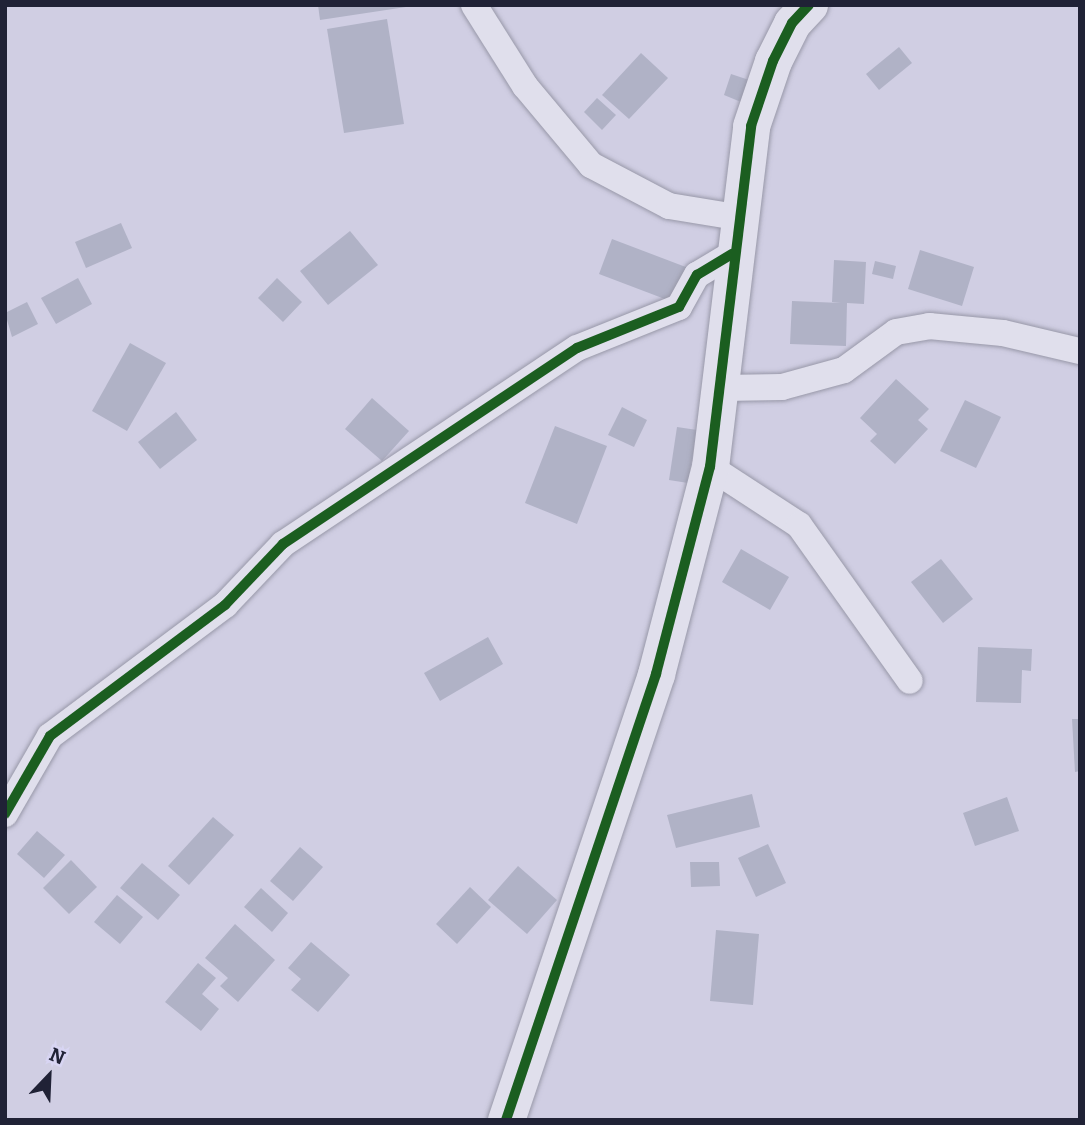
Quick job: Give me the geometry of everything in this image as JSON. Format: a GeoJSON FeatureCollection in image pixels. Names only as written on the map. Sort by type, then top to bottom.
{"type":"FeatureCollection","features":[{"type":"Feature","properties":{"kind":"street"},"geometry":{"type":"LineString","coordinates":[[474,5],[525,86],[591,165],[669,206],[736,217]]}},
{"type":"Feature","properties":{"kind":"street"},"geometry":{"type":"LineString","coordinates":[[506,1120],[632,752],[710,467],[723,388],[736,217],[751,126],[773,61],[809,5]]}},
{"type":"Feature","properties":{"kind":"street"},"geometry":{"type":"LineString","coordinates":[[5,814],[50,736],[225,605],[283,544],[577,348],[679,307],[698,275],[733,254]]}},
{"type":"Feature","properties":{"kind":"street"},"geometry":{"type":"LineString","coordinates":[[723,388],[782,387],[844,370],[896,332],[929,326],[1003,333],[1080,351]]}},
{"type":"Feature","properties":{"kind":"street"},"geometry":{"type":"LineString","coordinates":[[710,467],[799,525],[910,681]]}},
{"type":"Feature","properties":{"kind":"building"},"geometry":{"type":"Polygon","coordinates":[[[318,5],[406,5],[406,7],[320,20],[318,5]]]}},
{"type":"Feature","properties":{"kind":"building"},"geometry":{"type":"Polygon","coordinates":[[[387,19],[404,124],[344,133],[327,29],[387,19]]]}},
{"type":"Feature","properties":{"kind":"building"},"geometry":{"type":"Polygon","coordinates":[[[899,47],[912,63],[879,90],[866,74],[899,47]]]}},
{"type":"Feature","properties":{"kind":"building"},"geometry":{"type":"Polygon","coordinates":[[[641,53],[668,78],[629,119],[602,95],[641,53]]]}},
{"type":"Feature","properties":{"kind":"building"},"geometry":{"type":"Polygon","coordinates":[[[731,74],[749,80],[741,102],[724,95],[731,74]]]}},
{"type":"Feature","properties":{"kind":"building"},"geometry":{"type":"Polygon","coordinates":[[[597,98],[616,115],[602,130],[584,112],[597,98]]]}},
{"type":"Feature","properties":{"kind":"building"},"geometry":{"type":"Polygon","coordinates":[[[121,223],[132,248],[86,268],[75,242],[121,223]]]}},
{"type":"Feature","properties":{"kind":"building"},"geometry":{"type":"Polygon","coordinates":[[[350,231],[378,265],[328,305],[300,271],[350,231]]]}},
{"type":"Feature","properties":{"kind":"building"},"geometry":{"type":"Polygon","coordinates":[[[612,239],[691,269],[678,304],[599,274],[612,239]]]}},
{"type":"Feature","properties":{"kind":"building"},"geometry":{"type":"Polygon","coordinates":[[[920,250],[974,267],[962,306],[908,289],[920,250]]]}},
{"type":"Feature","properties":{"kind":"building"},"geometry":{"type":"Polygon","coordinates":[[[834,260],[866,262],[864,304],[847,303],[846,346],[790,344],[792,301],[841,303],[832,302],[834,260]]]}},
{"type":"Feature","properties":{"kind":"building"},"geometry":{"type":"Polygon","coordinates":[[[875,261],[896,266],[893,279],[872,274],[875,261]]]}},
{"type":"Feature","properties":{"kind":"building"},"geometry":{"type":"Polygon","coordinates":[[[78,278],[92,304],[56,324],[41,298],[78,278]]]}},
{"type":"Feature","properties":{"kind":"building"},"geometry":{"type":"Polygon","coordinates":[[[277,278],[302,302],[283,322],[258,298],[277,278]]]}},
{"type":"Feature","properties":{"kind":"building"},"geometry":{"type":"Polygon","coordinates":[[[27,302],[38,324],[12,337],[5,313],[27,302]]]}},
{"type":"Feature","properties":{"kind":"building"},"geometry":{"type":"Polygon","coordinates":[[[130,343],[166,363],[127,431],[92,411],[130,343]]]}},
{"type":"Feature","properties":{"kind":"building"},"geometry":{"type":"Polygon","coordinates":[[[896,379],[929,409],[918,420],[928,429],[895,464],[870,441],[877,434],[860,418],[896,379]]]}},
{"type":"Feature","properties":{"kind":"building"},"geometry":{"type":"Polygon","coordinates":[[[372,398],[409,431],[382,461],[345,429],[372,398]]]}},
{"type":"Feature","properties":{"kind":"building"},"geometry":{"type":"Polygon","coordinates":[[[965,400],[1001,417],[976,468],[940,451],[965,400]]]}},
{"type":"Feature","properties":{"kind":"building"},"geometry":{"type":"Polygon","coordinates":[[[622,407],[647,420],[634,447],[608,435],[622,407]]]}},
{"type":"Feature","properties":{"kind":"building"},"geometry":{"type":"Polygon","coordinates":[[[176,412],[197,440],[160,469],[138,442],[176,412]]]}},
{"type":"Feature","properties":{"kind":"building"},"geometry":{"type":"Polygon","coordinates":[[[555,426],[607,446],[577,524],[525,503],[555,426]]]}},
{"type":"Feature","properties":{"kind":"building"},"geometry":{"type":"Polygon","coordinates":[[[677,427],[697,430],[688,483],[669,480],[677,427]]]}},
{"type":"Feature","properties":{"kind":"building"},"geometry":{"type":"Polygon","coordinates":[[[741,549],[789,577],[770,610],[722,582],[741,549]]]}},
{"type":"Feature","properties":{"kind":"building"},"geometry":{"type":"Polygon","coordinates":[[[941,559],[973,599],[943,623],[911,582],[941,559]]]}},
{"type":"Feature","properties":{"kind":"building"},"geometry":{"type":"Polygon","coordinates":[[[488,637],[503,664],[440,701],[424,673],[488,637]]]}},
{"type":"Feature","properties":{"kind":"building"},"geometry":{"type":"Polygon","coordinates":[[[978,647],[1032,649],[1031,671],[1022,670],[1021,703],[976,702],[978,647]]]}},
{"type":"Feature","properties":{"kind":"building"},"geometry":{"type":"Polygon","coordinates":[[[1072,719],[1080,719],[1080,771],[1075,772],[1072,719]]]}},
{"type":"Feature","properties":{"kind":"building"},"geometry":{"type":"Polygon","coordinates":[[[752,794],[760,827],[676,848],[667,815],[752,794]]]}},
{"type":"Feature","properties":{"kind":"building"},"geometry":{"type":"Polygon","coordinates":[[[1007,797],[1019,831],[975,846],[963,813],[1007,797]]]}},
{"type":"Feature","properties":{"kind":"building"},"geometry":{"type":"Polygon","coordinates":[[[213,817],[234,835],[189,885],[168,866],[213,817]]]}},
{"type":"Feature","properties":{"kind":"building"},"geometry":{"type":"Polygon","coordinates":[[[37,831],[65,855],[44,878],[17,854],[37,831]]]}},
{"type":"Feature","properties":{"kind":"building"},"geometry":{"type":"Polygon","coordinates":[[[768,844],[786,883],[756,897],[738,858],[768,844]]]}},
{"type":"Feature","properties":{"kind":"building"},"geometry":{"type":"Polygon","coordinates":[[[300,847],[323,867],[293,901],[270,881],[300,847]]]}},
{"type":"Feature","properties":{"kind":"building"},"geometry":{"type":"Polygon","coordinates":[[[71,860],[97,887],[69,914],[43,888],[71,860]]]}},
{"type":"Feature","properties":{"kind":"building"},"geometry":{"type":"Polygon","coordinates":[[[690,862],[719,862],[720,886],[691,887],[690,862]]]}},
{"type":"Feature","properties":{"kind":"building"},"geometry":{"type":"Polygon","coordinates":[[[142,863],[180,895],[158,920],[120,888],[142,863]]]}},
{"type":"Feature","properties":{"kind":"building"},"geometry":{"type":"Polygon","coordinates":[[[518,866],[557,900],[527,934],[488,900],[518,866]]]}},
{"type":"Feature","properties":{"kind":"building"},"geometry":{"type":"Polygon","coordinates":[[[470,887],[491,907],[457,944],[436,924],[470,887]]]}},
{"type":"Feature","properties":{"kind":"building"},"geometry":{"type":"Polygon","coordinates":[[[261,888],[288,913],[272,932],[244,907],[261,888]]]}},
{"type":"Feature","properties":{"kind":"building"},"geometry":{"type":"Polygon","coordinates":[[[117,895],[143,917],[120,944],[94,922],[117,895]]]}},
{"type":"Feature","properties":{"kind":"building"},"geometry":{"type":"Polygon","coordinates":[[[235,924],[275,960],[238,1002],[220,986],[228,978],[205,958],[235,924]]]}},
{"type":"Feature","properties":{"kind":"building"},"geometry":{"type":"Polygon","coordinates":[[[716,930],[759,934],[753,1005],[710,1001],[716,930]]]}},
{"type":"Feature","properties":{"kind":"building"},"geometry":{"type":"Polygon","coordinates":[[[311,942],[350,975],[318,1012],[291,990],[301,979],[288,968],[311,942]]]}},
{"type":"Feature","properties":{"kind":"building"},"geometry":{"type":"Polygon","coordinates":[[[198,963],[216,978],[202,994],[219,1009],[201,1031],[165,1002],[198,963]]]}},
{"type":"Feature","properties":{"kind":"cycle path"},"geometry":{"type":"LineString","coordinates":[[506,1120],[656,674],[710,467],[751,126],[773,61],[792,23],[809,5]]}},
{"type":"Feature","properties":{"kind":"cycle path"},"geometry":{"type":"LineString","coordinates":[[5,814],[50,736],[225,605],[283,544],[577,348],[679,307],[697,275],[732,254]]}}]}
